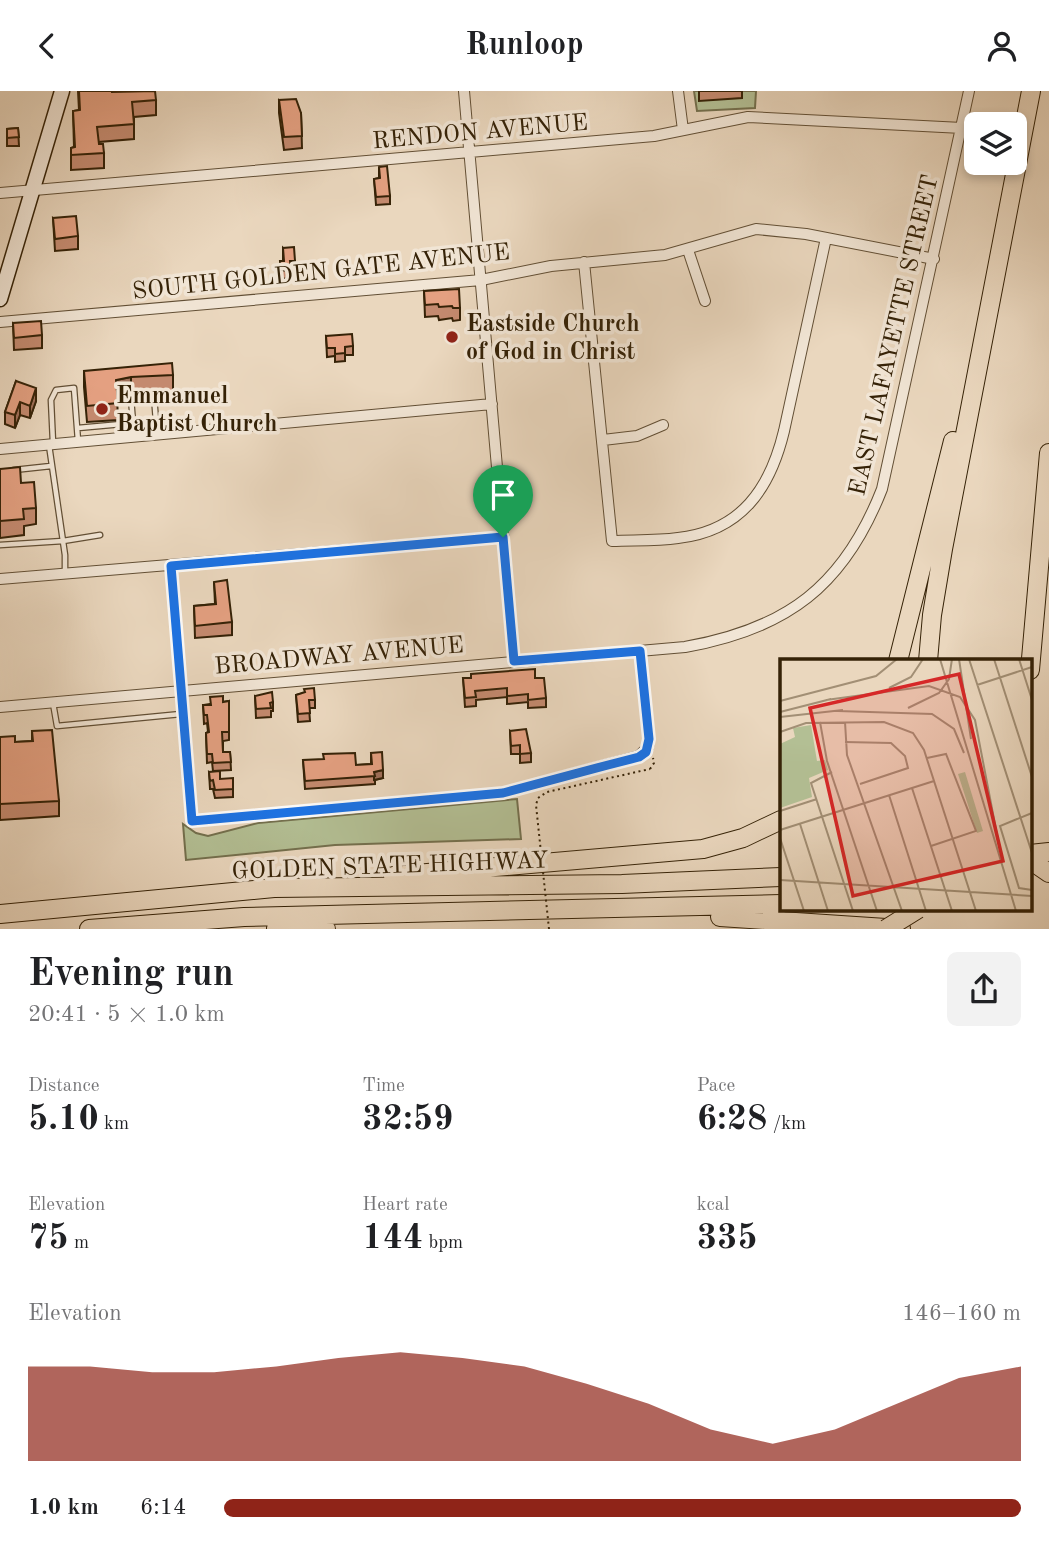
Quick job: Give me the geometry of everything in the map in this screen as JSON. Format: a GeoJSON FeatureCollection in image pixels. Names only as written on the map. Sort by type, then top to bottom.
{"type":"FeatureCollection","features":[{"type":"Feature","properties":{"kind":"highway"},"geometry":{"type":"LineString","coordinates":[[928,659],[943,549],[1031,91]]}},
{"type":"Feature","properties":{"kind":"highway"},"geometry":{"type":"LineString","coordinates":[[898,659],[1003,237]]}},
{"type":"Feature","properties":{"kind":"highway"},"geometry":{"type":"LineString","coordinates":[[1031,659],[1049,453]]}},
{"type":"Feature","properties":{"kind":"highway"},"geometry":{"type":"LineString","coordinates":[[274,888],[337,879],[684,852],[743,838],[780,820]]}},
{"type":"Feature","properties":{"kind":"highway"},"geometry":{"type":"LineString","coordinates":[[1032,862],[1049,875]]}},
{"type":"Feature","properties":{"kind":"highway","name":"GOLDEN STATE HIGHWAY"},"geometry":{"type":"LineString","coordinates":[[0,914],[274,888],[622,884],[780,877]]}},
{"type":"Feature","properties":{"kind":"highway","name":"GOLDEN STATE HIGHWAY"},"geometry":{"type":"LineString","coordinates":[[90,928],[281,916],[780,904]]}},
{"type":"Feature","properties":{"kind":"highway"},"geometry":{"type":"LineString","coordinates":[[691,908],[701,915],[901,929]]}},
{"type":"Feature","properties":{"kind":"highway"},"geometry":{"type":"LineString","coordinates":[[886,929],[915,911]]}},
{"type":"Feature","properties":{"kind":"highway"},"geometry":{"type":"LineString","coordinates":[[90,928],[326,929]]}},
{"type":"Feature","properties":{"kind":"main road"},"geometry":{"type":"LineString","coordinates":[[0,299],[62,91]]}},
{"type":"Feature","properties":{"kind":"street"},"geometry":{"type":"LineString","coordinates":[[464,91],[514,661]]}},
{"type":"Feature","properties":{"kind":"street"},"geometry":{"type":"LineString","coordinates":[[678,91],[683,130]]}},
{"type":"Feature","properties":{"kind":"street","name":"EAST LAFAYETTE STREET"},"geometry":{"type":"LineString","coordinates":[[514,661],[685,647],[722,641],[757,629],[805,599],[841,565],[862,533],[882,489],[969,91]]}},
{"type":"Feature","properties":{"kind":"street","name":"RENDON AVENUE"},"geometry":{"type":"LineString","coordinates":[[0,193],[654,136],[748,117],[962,128]]}},
{"type":"Feature","properties":{"kind":"street","name":"SOUTH GOLDEN GATE AVENUE"},"geometry":{"type":"LineString","coordinates":[[0,323],[481,280],[551,266],[665,255],[756,229],[826,238],[934,259]]}},
{"type":"Feature","properties":{"kind":"street"},"geometry":{"type":"LineString","coordinates":[[584,262],[612,541],[677,539],[702,533],[727,522],[757,496],[767,482],[779,453],[826,238]]}},
{"type":"Feature","properties":{"kind":"street"},"geometry":{"type":"LineString","coordinates":[[688,250],[705,301]]}},
{"type":"Feature","properties":{"kind":"street"},"geometry":{"type":"LineString","coordinates":[[0,449],[492,404]]}},
{"type":"Feature","properties":{"kind":"street"},"geometry":{"type":"LineString","coordinates":[[603,440],[637,436],[663,425]]}},
{"type":"Feature","properties":{"kind":"street"},"geometry":{"type":"LineString","coordinates":[[0,579],[503,537]]}},
{"type":"Feature","properties":{"kind":"street"},"geometry":{"type":"LineString","coordinates":[[171,566],[192,821],[503,793],[639,757],[648,747],[640,651]]}},
{"type":"Feature","properties":{"kind":"street","name":"BROADWAY AVENUE"},"geometry":{"type":"LineString","coordinates":[[0,707],[514,661]]}},
{"type":"Feature","properties":{"kind":"lane"},"geometry":{"type":"LineString","coordinates":[[65,573],[63,541],[51,466],[51,400],[56,390],[74,388],[78,441]]}},
{"type":"Feature","properties":{"kind":"lane"},"geometry":{"type":"LineString","coordinates":[[134,436],[131,398],[154,396],[157,434]]}},
{"type":"Feature","properties":{"kind":"lane"},"geometry":{"type":"LineString","coordinates":[[77,428],[132,423]]}},
{"type":"Feature","properties":{"kind":"lane"},"geometry":{"type":"LineString","coordinates":[[13,470],[51,466]]}},
{"type":"Feature","properties":{"kind":"lane"},"geometry":{"type":"LineString","coordinates":[[0,545],[63,541],[100,535]]}},
{"type":"Feature","properties":{"kind":"lane"},"geometry":{"type":"LineString","coordinates":[[53,702],[57,726],[184,713]]}},
{"type":"Feature","properties":{"kind":"path"},"geometry":{"type":"LineString","coordinates":[[549,929],[536,805],[538,797],[547,792],[650,769],[654,763],[648,747]]}},
{"type":"Feature","properties":{"kind":"green space"},"geometry":{"type":"Polygon","coordinates":[[[694,91],[756,91],[755,108],[697,111],[694,91]]]}},
{"type":"Feature","properties":{"kind":"green space"},"geometry":{"type":"Polygon","coordinates":[[[517,799],[521,839],[335,845],[186,860],[183,824],[196,833],[208,836],[258,823],[517,799]]]}},
{"type":"Feature","properties":{"kind":"building"},"geometry":{"type":"Polygon","coordinates":[[[79,91],[155,91],[156,100],[132,102],[134,124],[97,127],[99,144],[103,144],[104,153],[71,155],[71,148],[75,147],[73,111],[80,110],[79,91]]]}},
{"type":"Feature","properties":{"kind":"building"},"geometry":{"type":"Polygon","coordinates":[[[296,99],[301,113],[302,136],[284,137],[279,100],[296,99]]]}},
{"type":"Feature","properties":{"kind":"building"},"geometry":{"type":"Polygon","coordinates":[[[18,128],[19,137],[7,138],[7,129],[18,128]]]}},
{"type":"Feature","properties":{"kind":"building"},"geometry":{"type":"Polygon","coordinates":[[[387,166],[390,196],[376,197],[374,179],[380,178],[379,167],[387,166]]]}},
{"type":"Feature","properties":{"kind":"building"},"geometry":{"type":"Polygon","coordinates":[[[76,216],[78,236],[55,239],[53,218],[76,216]]]}},
{"type":"Feature","properties":{"kind":"building"},"geometry":{"type":"Polygon","coordinates":[[[294,247],[295,261],[290,261],[291,270],[281,271],[280,261],[284,261],[283,248],[294,247]]]}},
{"type":"Feature","properties":{"kind":"building"},"geometry":{"type":"Polygon","coordinates":[[[459,289],[460,308],[439,307],[438,304],[425,305],[424,291],[459,289]]]}},
{"type":"Feature","properties":{"kind":"building"},"geometry":{"type":"Polygon","coordinates":[[[41,321],[42,335],[14,338],[13,323],[41,321]]]}},
{"type":"Feature","properties":{"kind":"building"},"geometry":{"type":"Polygon","coordinates":[[[352,334],[353,346],[345,347],[345,353],[335,354],[335,348],[327,348],[326,336],[352,334]]]}},
{"type":"Feature","properties":{"kind":"building"},"geometry":{"type":"Polygon","coordinates":[[[172,363],[173,375],[116,380],[118,403],[87,406],[84,371],[172,363]]]}},
{"type":"Feature","properties":{"kind":"building"},"geometry":{"type":"Polygon","coordinates":[[[16,381],[36,388],[30,406],[20,402],[15,415],[5,412],[16,381]]]}},
{"type":"Feature","properties":{"kind":"building"},"geometry":{"type":"Polygon","coordinates":[[[20,467],[21,483],[34,482],[36,508],[23,509],[24,519],[0,521],[0,469],[20,467]]]}},
{"type":"Feature","properties":{"kind":"building"},"geometry":{"type":"Polygon","coordinates":[[[227,580],[232,622],[195,626],[194,606],[216,604],[214,582],[227,580]]]}},
{"type":"Feature","properties":{"kind":"building"},"geometry":{"type":"Polygon","coordinates":[[[535,669],[535,678],[544,678],[546,698],[528,700],[528,694],[507,696],[507,688],[475,691],[476,697],[465,698],[463,678],[471,678],[471,674],[535,669]]]}},
{"type":"Feature","properties":{"kind":"building"},"geometry":{"type":"Polygon","coordinates":[[[314,688],[315,700],[309,700],[310,713],[298,714],[296,695],[305,692],[304,689],[314,688]]]}},
{"type":"Feature","properties":{"kind":"building"},"geometry":{"type":"Polygon","coordinates":[[[272,692],[271,708],[256,709],[255,696],[272,692]]]}},
{"type":"Feature","properties":{"kind":"building"},"geometry":{"type":"Polygon","coordinates":[[[223,696],[223,702],[229,701],[229,732],[222,732],[223,752],[230,752],[231,762],[213,763],[212,754],[207,754],[206,733],[209,732],[203,705],[211,705],[210,697],[223,696]]]}},
{"type":"Feature","properties":{"kind":"building"},"geometry":{"type":"Polygon","coordinates":[[[526,729],[531,753],[520,754],[520,745],[511,746],[510,731],[526,729]]]}},
{"type":"Feature","properties":{"kind":"building"},"geometry":{"type":"Polygon","coordinates":[[[52,730],[59,801],[0,804],[0,737],[15,736],[15,742],[33,741],[32,731],[52,730]]]}},
{"type":"Feature","properties":{"kind":"building"},"geometry":{"type":"Polygon","coordinates":[[[382,752],[383,770],[374,772],[375,776],[305,781],[303,760],[324,759],[323,754],[355,753],[356,765],[372,764],[371,753],[382,752]]]}},
{"type":"Feature","properties":{"kind":"building"},"geometry":{"type":"Polygon","coordinates":[[[220,771],[220,779],[233,778],[233,789],[215,790],[209,772],[220,771]]]}},
{"type":"Feature","properties":{"kind":"place","name":"Eastside Church of God in Christ"},"geometry":{"type":"Point","coordinates":[452,337]}},
{"type":"Feature","properties":{"kind":"place","name":"Emmanuel Baptist Church"},"geometry":{"type":"Point","coordinates":[102,409]}},
{"type":"Feature","properties":{"kind":"route"},"geometry":{"type":"LineString","coordinates":[[503,537],[514,661],[640,651],[649,739],[646,752],[639,757],[503,793],[192,821],[171,566],[503,537]]}}]}
